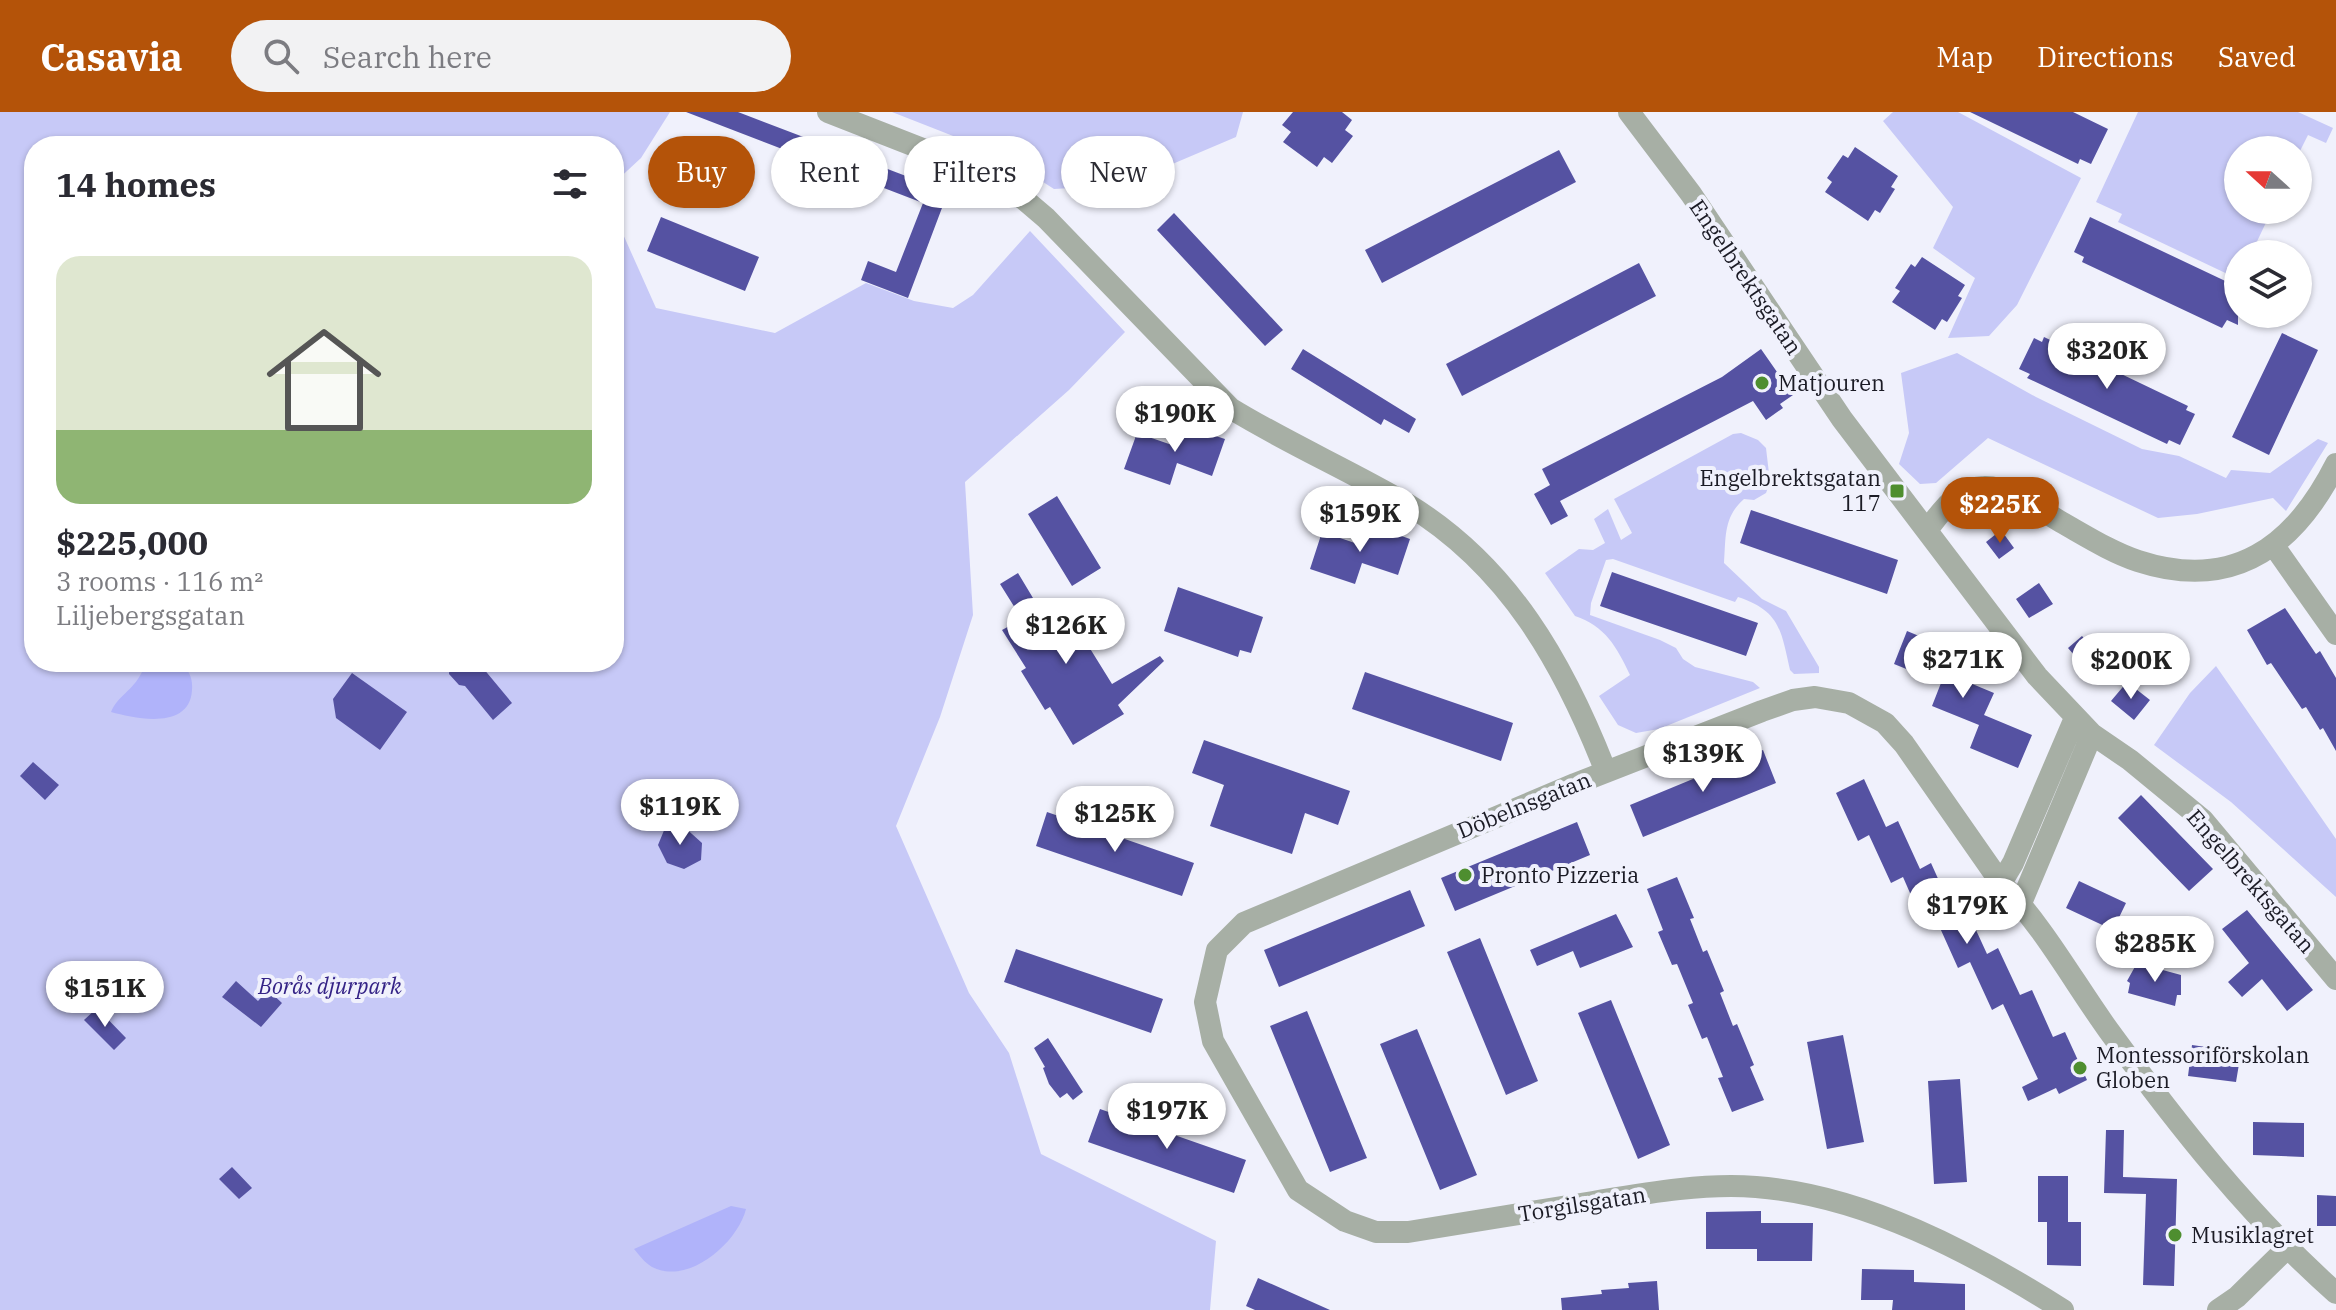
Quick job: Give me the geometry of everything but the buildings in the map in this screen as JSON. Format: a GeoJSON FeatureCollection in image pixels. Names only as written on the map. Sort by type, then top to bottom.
{"type":"FeatureCollection","features":[{"type":"Feature","properties":{"kind":"street"},"geometry":{"type":"LineString","coordinates":[[828,112],[989,175],[1013,190],[1046,218],[1230,408],[1408,505],[1452,537],[1500,581],[1539,632],[1573,694],[1606,772]]}},
{"type":"Feature","properties":{"kind":"street","name":"Engelbrektsgatan"},"geometry":{"type":"LineString","coordinates":[[1629,112],[1691,194],[1842,419],[1973,594],[2075,718],[2203,820],[2336,979]]}},
{"type":"Feature","properties":{"kind":"street"},"geometry":{"type":"LineString","coordinates":[[1927,530],[1947,504],[1965,491],[1985,486],[2011,494],[2111,550],[2164,568],[2192,572],[2226,567],[2274,546],[2310,510],[2336,464]]}},
{"type":"Feature","properties":{"kind":"street"},"geometry":{"type":"LineString","coordinates":[[2274,546],[2336,634]]}},
{"type":"Feature","properties":{"kind":"street","name":"Döbelnsgatan"},"geometry":{"type":"LineString","coordinates":[[1205,1002],[1217,950],[1244,923],[1606,772],[1793,700],[1837,699],[1885,723],[1904,744],[2001,883],[2021,903],[2109,1031],[2229,1186],[2286,1249],[2336,1293]]}},
{"type":"Feature","properties":{"kind":"street"},"geometry":{"type":"LineString","coordinates":[[2001,883],[2013,863],[2075,718]]}},
{"type":"Feature","properties":{"kind":"street"},"geometry":{"type":"LineString","coordinates":[[2021,903],[2092,734]]}},
{"type":"Feature","properties":{"kind":"street","name":"Torgilsgatan"},"geometry":{"type":"LineString","coordinates":[[1205,1002],[1213,1041],[1298,1190],[1355,1225],[1376,1232],[1408,1232],[1682,1189],[1772,1189],[1818,1197],[1923,1233],[2018,1282],[2063,1310]]}},
{"type":"Feature","properties":{"kind":"street"},"geometry":{"type":"LineString","coordinates":[[2218,1310],[2237,1297],[2286,1249]]}},
{"type":"Feature","properties":{"kind":"green space","name":"Borås djurpark"},"geometry":{"type":"Polygon","coordinates":[[[0,112],[670,112],[655,136],[648,136],[648,147],[641,158],[624,174],[624,136],[24,136],[24,672],[624,672],[624,236],[656,308],[775,333],[866,283],[914,301],[953,308],[973,295],[1030,231],[1125,332],[1069,390],[965,482],[973,615],[940,717],[896,826],[969,993],[1009,1053],[1041,1154],[1216,1241],[1210,1310],[0,1310],[0,112]]]}},
{"type":"Feature","properties":{"kind":"green space"},"geometry":{"type":"Polygon","coordinates":[[[892,112],[1243,112],[1236,137],[1175,163],[1175,136],[1061,136],[1061,189],[1054,189],[1045,183],[1045,136],[953,136],[892,112]]]}},
{"type":"Feature","properties":{"kind":"green space"},"geometry":{"type":"Polygon","coordinates":[[[1893,112],[1958,112],[2081,178],[2017,305],[1989,336],[1948,338],[1975,278],[1933,248],[1953,207],[1883,121],[1893,112]]]}},
{"type":"Feature","properties":{"kind":"green space"},"geometry":{"type":"Polygon","coordinates":[[[2138,112],[2298,112],[2333,128],[2326,143],[2308,135],[2224,136],[2224,224],[2265,224],[2258,240],[2224,240],[2224,272],[2118,222],[2122,214],[2096,202],[2138,112]]]}},
{"type":"Feature","properties":{"kind":"green space"},"geometry":{"type":"Polygon","coordinates":[[[1957,353],[2036,397],[2142,449],[2179,456],[2226,478],[2231,470],[2270,473],[2318,439],[2328,443],[2286,511],[2273,498],[2197,514],[2158,518],[1988,438],[1936,483],[1920,484],[1899,464],[1909,433],[1901,373],[1957,353]]]}},
{"type":"Feature","properties":{"kind":"green space"},"geometry":{"type":"Polygon","coordinates":[[[1741,433],[1758,440],[1766,448],[1770,482],[1766,493],[1754,500],[1744,499],[1732,513],[1727,529],[1724,563],[1762,599],[1786,611],[1819,667],[1819,673],[1794,674],[1790,670],[1776,624],[1763,609],[1752,603],[1738,597],[1735,602],[1613,559],[1606,560],[1590,615],[1660,640],[1676,648],[1683,659],[1695,667],[1753,682],[1760,688],[1659,729],[1636,733],[1618,725],[1599,696],[1630,675],[1620,655],[1602,632],[1575,616],[1545,573],[1579,549],[1593,550],[1605,543],[1594,519],[1608,509],[1621,540],[1632,533],[1614,499],[1733,434],[1741,433]]]}},
{"type":"Feature","properties":{"kind":"green space"},"geometry":{"type":"Polygon","coordinates":[[[2216,666],[2336,839],[2336,897],[2231,802],[2154,745],[2190,693],[2216,666]]]}},
{"type":"Feature","properties":{"kind":"shaded area"},"geometry":{"type":"Polygon","coordinates":[[[142,672],[188,672],[192,690],[189,703],[182,711],[160,719],[111,712],[142,672]]]}},
{"type":"Feature","properties":{"kind":"shaded area"},"geometry":{"type":"Polygon","coordinates":[[[731,1206],[746,1209],[741,1222],[722,1247],[696,1266],[681,1271],[666,1271],[649,1265],[634,1249],[731,1206]]]}},
{"type":"Feature","properties":{"kind":"place","name":"Matjouren"},"geometry":{"type":"Point","coordinates":[1762,383]}},
{"type":"Feature","properties":{"kind":"place","name":"Engelbrektsgatan 117"},"geometry":{"type":"Point","coordinates":[1897,491]}},
{"type":"Feature","properties":{"kind":"place","name":"Pronto Pizzeria"},"geometry":{"type":"Point","coordinates":[1465,875]}},
{"type":"Feature","properties":{"kind":"place","name":"Montessoriförskolan Globen"},"geometry":{"type":"Point","coordinates":[2080,1068]}},
{"type":"Feature","properties":{"kind":"place","name":"Musiklagret"},"geometry":{"type":"Point","coordinates":[2175,1235]}}]}
